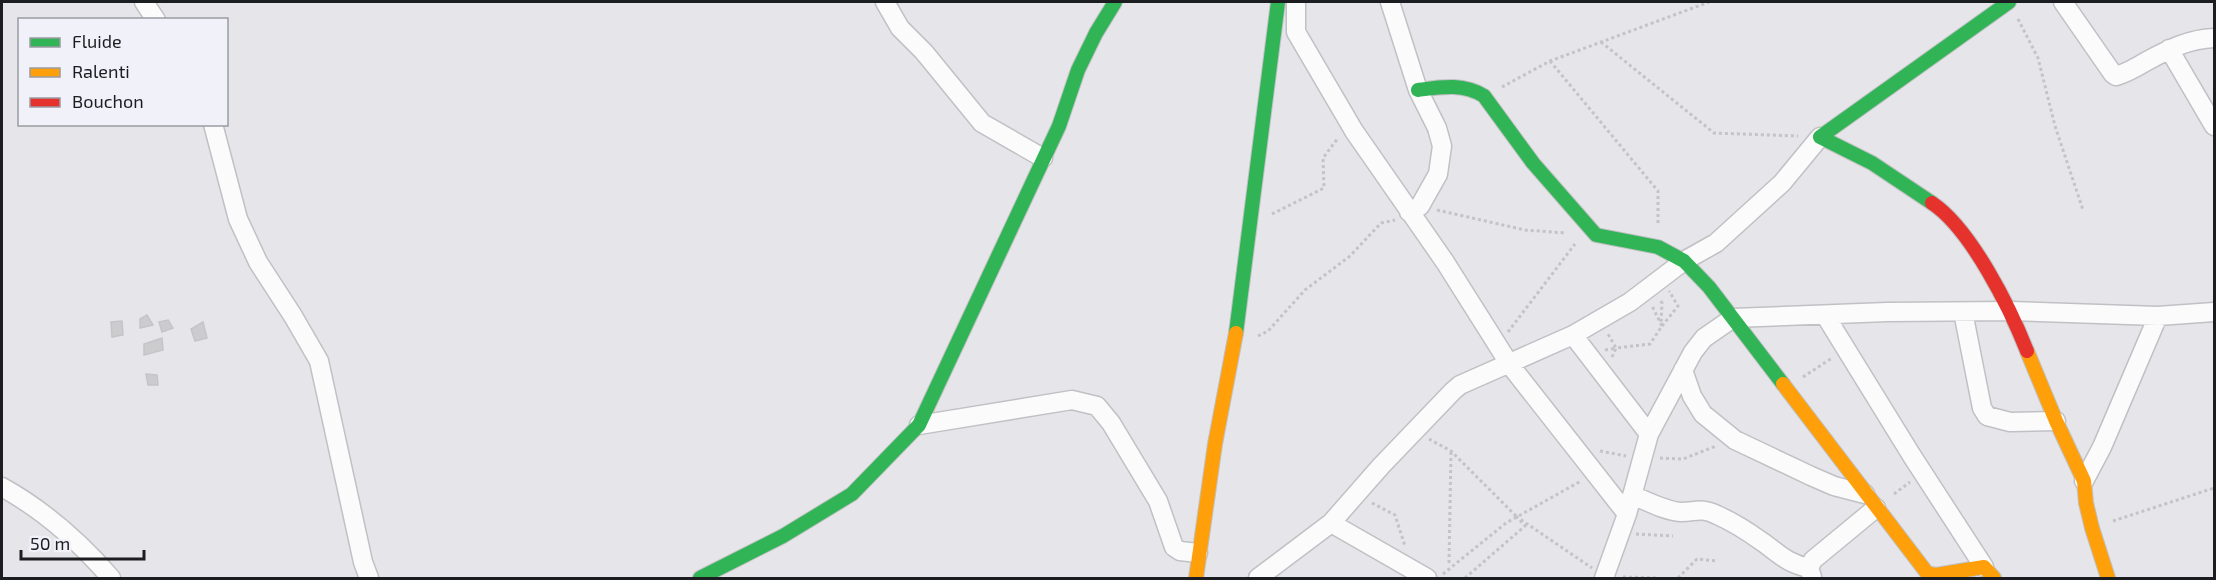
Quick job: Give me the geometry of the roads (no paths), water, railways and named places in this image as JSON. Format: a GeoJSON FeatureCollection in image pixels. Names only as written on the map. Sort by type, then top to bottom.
{"type":"FeatureCollection","features":[{"type":"Feature","properties":{"kind":"street"},"geometry":{"type":"LineString","coordinates":[[144,2],[155,18]]}},
{"type":"Feature","properties":{"kind":"street"},"geometry":{"type":"LineString","coordinates":[[885,2],[900,28],[924,52],[982,123],[1043,158]]}},
{"type":"Feature","properties":{"kind":"street"},"geometry":{"type":"LineString","coordinates":[[700,579],[783,536],[852,494],[919,425],[1059,126],[1078,70],[1096,33],[1115,2]]}},
{"type":"Feature","properties":{"kind":"street"},"geometry":{"type":"LineString","coordinates":[[1196,579],[1198,553],[1234,345],[1278,2]]}},
{"type":"Feature","properties":{"kind":"street"},"geometry":{"type":"LineString","coordinates":[[1296,2],[1296,32],[1302,46],[1316,64],[1349,122],[1445,262],[1510,364],[1627,514]]}},
{"type":"Feature","properties":{"kind":"street"},"geometry":{"type":"LineString","coordinates":[[1390,2],[1418,90],[1437,128],[1443,146],[1438,174],[1410,212]]}},
{"type":"Feature","properties":{"kind":"street"},"geometry":{"type":"LineString","coordinates":[[2063,2],[2116,76],[2125,74],[2169,49],[2197,38],[2214,38]]}},
{"type":"Feature","properties":{"kind":"street"},"geometry":{"type":"LineString","coordinates":[[1258,579],[1331,523],[1415,430],[1460,385],[1573,335],[1630,302],[1654,292],[1684,261],[1716,243],[1782,183],[1820,137],[2012,6]]}},
{"type":"Feature","properties":{"kind":"street"},"geometry":{"type":"LineString","coordinates":[[2169,49],[2214,126]]}},
{"type":"Feature","properties":{"kind":"street"},"geometry":{"type":"LineString","coordinates":[[1418,90],[1464,86],[1475,88],[1484,96],[1589,234],[1658,247],[1684,261],[1709,287],[1927,573],[1936,576],[1989,573],[1923,472],[1826,315]]}},
{"type":"Feature","properties":{"kind":"street"},"geometry":{"type":"LineString","coordinates":[[214,126],[238,219],[258,262],[319,361],[363,562],[369,579]]}},
{"type":"Feature","properties":{"kind":"street"},"geometry":{"type":"LineString","coordinates":[[1820,137],[1872,163],[1937,206],[1964,234],[2012,311],[2056,421],[2084,481],[2091,528],[2108,579]]}},
{"type":"Feature","properties":{"kind":"street"},"geometry":{"type":"LineString","coordinates":[[1604,577],[1627,514],[1649,434],[1683,370],[1704,338],[1733,318],[2012,311],[2158,316],[2214,312]]}},
{"type":"Feature","properties":{"kind":"street"},"geometry":{"type":"LineString","coordinates":[[1963,312],[1982,408],[1986,416],[2010,422],[2056,421]]}},
{"type":"Feature","properties":{"kind":"street"},"geometry":{"type":"LineString","coordinates":[[2084,481],[2102,447],[2158,316]]}},
{"type":"Feature","properties":{"kind":"street"},"geometry":{"type":"LineString","coordinates":[[1573,335],[1649,434]]}},
{"type":"Feature","properties":{"kind":"street"},"geometry":{"type":"LineString","coordinates":[[1683,370],[1692,396],[1703,414],[1735,440],[1819,480],[1871,501]]}},
{"type":"Feature","properties":{"kind":"street"},"geometry":{"type":"LineString","coordinates":[[919,425],[1072,400],[1097,406],[1112,423],[1158,501],[1174,547],[1179,551],[1198,553]]}},
{"type":"Feature","properties":{"kind":"street"},"geometry":{"type":"LineString","coordinates":[[2,487],[59,525],[88,552],[111,579]]}},
{"type":"Feature","properties":{"kind":"street"},"geometry":{"type":"LineString","coordinates":[[1632,495],[1680,512],[1702,509],[1716,514],[1749,532],[1783,559],[1811,573],[1813,560],[1871,501]]}},
{"type":"Feature","properties":{"kind":"street"},"geometry":{"type":"LineString","coordinates":[[1331,523],[1420,575]]}}]}
